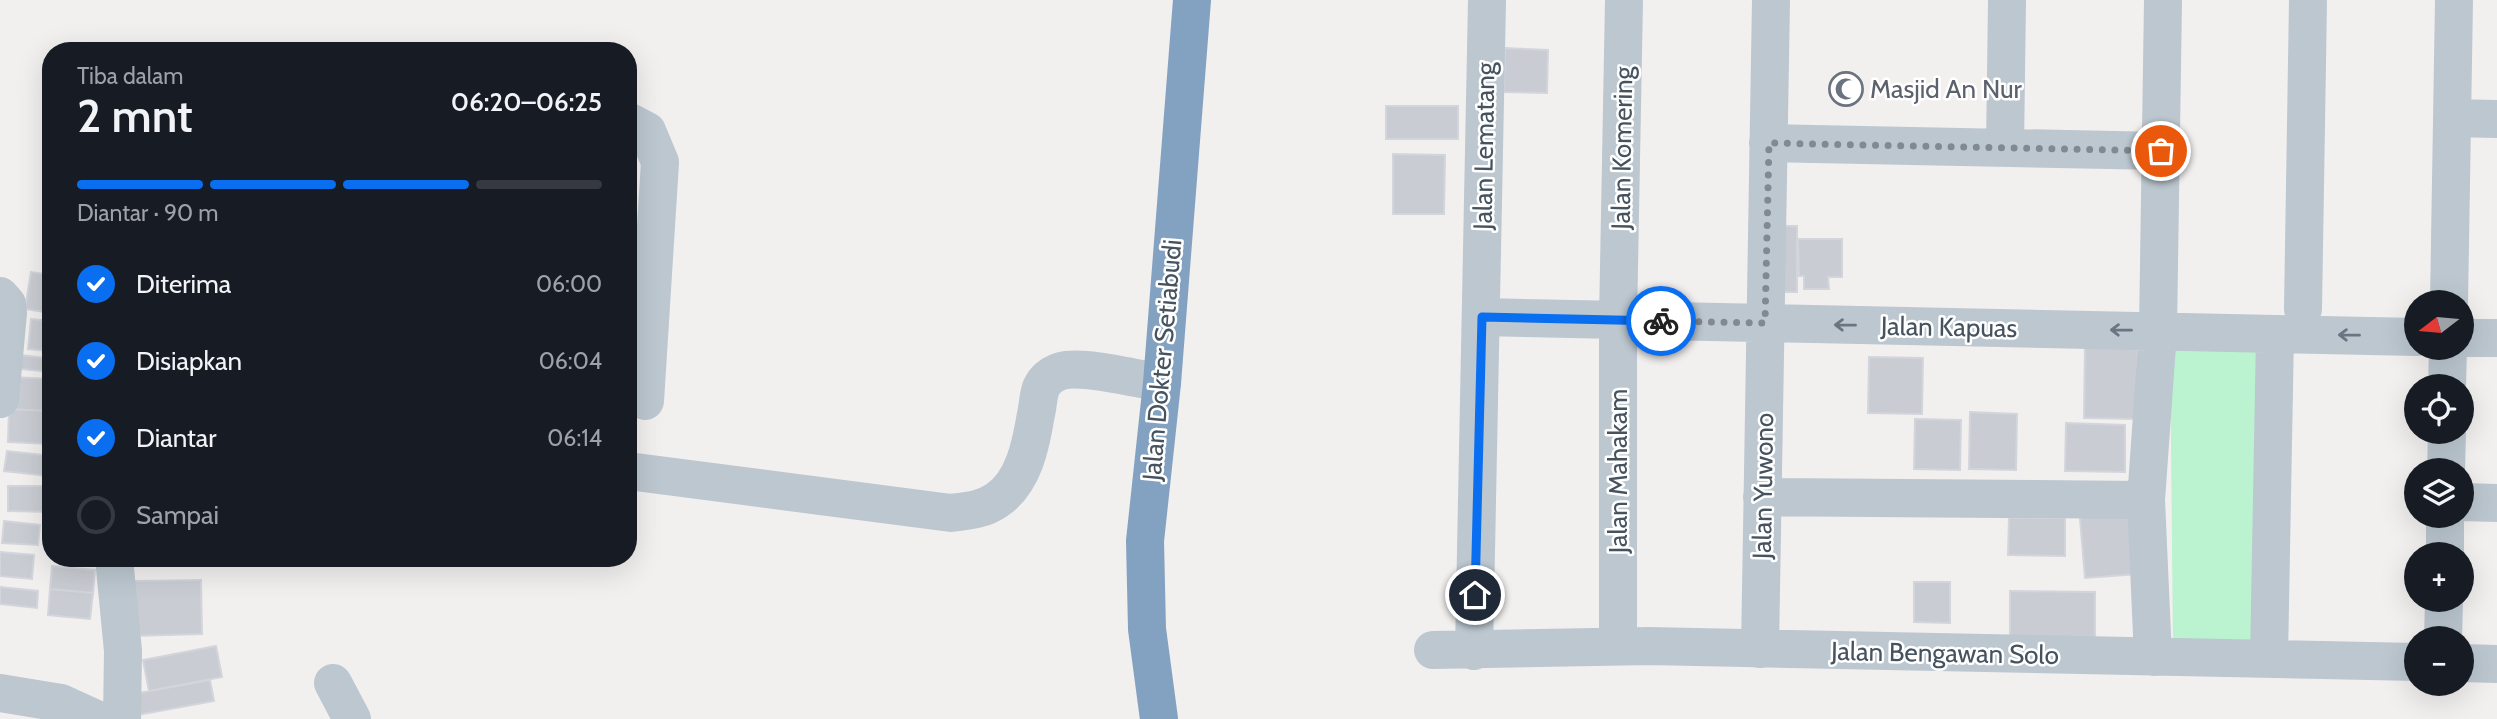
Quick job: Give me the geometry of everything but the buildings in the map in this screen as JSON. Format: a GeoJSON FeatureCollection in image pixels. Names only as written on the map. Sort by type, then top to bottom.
{"type":"FeatureCollection","features":[{"type":"Feature","properties":{"kind":"highway","name":"Jalan Dokter Setiabudi"},"geometry":{"type":"LineString","coordinates":[[1159,719],[1147,629],[1145,541],[1162,383],[1192,0]]}},
{"type":"Feature","properties":{"kind":"street","name":"Jalan Lematang"},"geometry":{"type":"LineString","coordinates":[[1474,651],[1487,0]]}},
{"type":"Feature","properties":{"kind":"street","name":"Jalan Komering"},"geometry":{"type":"LineString","coordinates":[[1619,307],[1624,0]]}},
{"type":"Feature","properties":{"kind":"street","name":"Jalan Yuwono"},"geometry":{"type":"LineString","coordinates":[[1760,649],[1771,0]]}},
{"type":"Feature","properties":{"kind":"street"},"geometry":{"type":"LineString","coordinates":[[2005,148],[2007,0]]}},
{"type":"Feature","properties":{"kind":"street"},"geometry":{"type":"LineString","coordinates":[[2152,657],[2146,500],[2158,319],[2163,0]]}},
{"type":"Feature","properties":{"kind":"street"},"geometry":{"type":"LineString","coordinates":[[2303,309],[2308,0]]}},
{"type":"Feature","properties":{"kind":"street"},"geometry":{"type":"LineString","coordinates":[[2449,290],[2454,0]]}},
{"type":"Feature","properties":{"kind":"street"},"geometry":{"type":"LineString","coordinates":[[2452,118],[2497,119]]}},
{"type":"Feature","properties":{"kind":"street"},"geometry":{"type":"LineString","coordinates":[[637,126],[647,131],[660,162],[645,401]]}},
{"type":"Feature","properties":{"kind":"street"},"geometry":{"type":"LineString","coordinates":[[1769,143],[2161,151]]}},
{"type":"Feature","properties":{"kind":"street"},"geometry":{"type":"LineString","coordinates":[[0,296],[7,304],[8,313],[0,399]]}},
{"type":"Feature","properties":{"kind":"street","name":"Jalan Kapuas"},"geometry":{"type":"LineString","coordinates":[[1482,305],[2158,319],[2303,309],[2404,312]]}},
{"type":"Feature","properties":{"kind":"street","name":"Jalan Mahakam"},"geometry":{"type":"LineString","coordinates":[[1618,646],[1619,307]]}},
{"type":"Feature","properties":{"kind":"street"},"geometry":{"type":"LineString","coordinates":[[2474,312],[2497,313]]}},
{"type":"Feature","properties":{"kind":"street","name":"Jalan Kapuas"},"geometry":{"type":"LineString","coordinates":[[2158,319],[2274,334],[2404,337]]}},
{"type":"Feature","properties":{"kind":"street"},"geometry":{"type":"LineString","coordinates":[[2269,659],[2274,334]]}},
{"type":"Feature","properties":{"kind":"street"},"geometry":{"type":"LineString","coordinates":[[2474,338],[2497,338]]}},
{"type":"Feature","properties":{"kind":"street"},"geometry":{"type":"LineString","coordinates":[[637,472],[951,513],[975,510],[995,502],[1008,492],[1018,475],[1030,450],[1041,388],[1047,377],[1076,369],[1162,383]]}},
{"type":"Feature","properties":{"kind":"street"},"geometry":{"type":"LineString","coordinates":[[1762,497],[2146,500]]}},
{"type":"Feature","properties":{"kind":"street"},"geometry":{"type":"LineString","coordinates":[[2474,502],[2497,503]]}},
{"type":"Feature","properties":{"kind":"street"},"geometry":{"type":"LineString","coordinates":[[115,567],[123,650],[122,719]]}},
{"type":"Feature","properties":{"kind":"street","name":"Jalan Bengawan Solo"},"geometry":{"type":"LineString","coordinates":[[1433,650],[1618,646],[2404,662]]}},
{"type":"Feature","properties":{"kind":"street"},"geometry":{"type":"LineString","coordinates":[[2474,663],[2497,664]]}},
{"type":"Feature","properties":{"kind":"street"},"geometry":{"type":"LineString","coordinates":[[333,683],[352,719]]}},
{"type":"Feature","properties":{"kind":"street"},"geometry":{"type":"LineString","coordinates":[[0,693],[61,703],[96,719]]}},
{"type":"Feature","properties":{"kind":"green space"},"geometry":{"type":"Polygon","coordinates":[[[2170,346],[2259,346],[2260,648],[2173,646],[2170,346]]]}},
{"type":"Feature","properties":{"kind":"way so far"},"geometry":{"type":"LineString","coordinates":[[1661,321],[1765,323],[1769,143],[2161,151]]}},
{"type":"Feature","properties":{"kind":"place","name":"Masjid An Nur"},"geometry":{"type":"Point","coordinates":[1846,89]}},
{"type":"Feature","properties":{"kind":"route"},"geometry":{"type":"LineString","coordinates":[[1475,595],[1482,317],[1661,321]]}}]}
